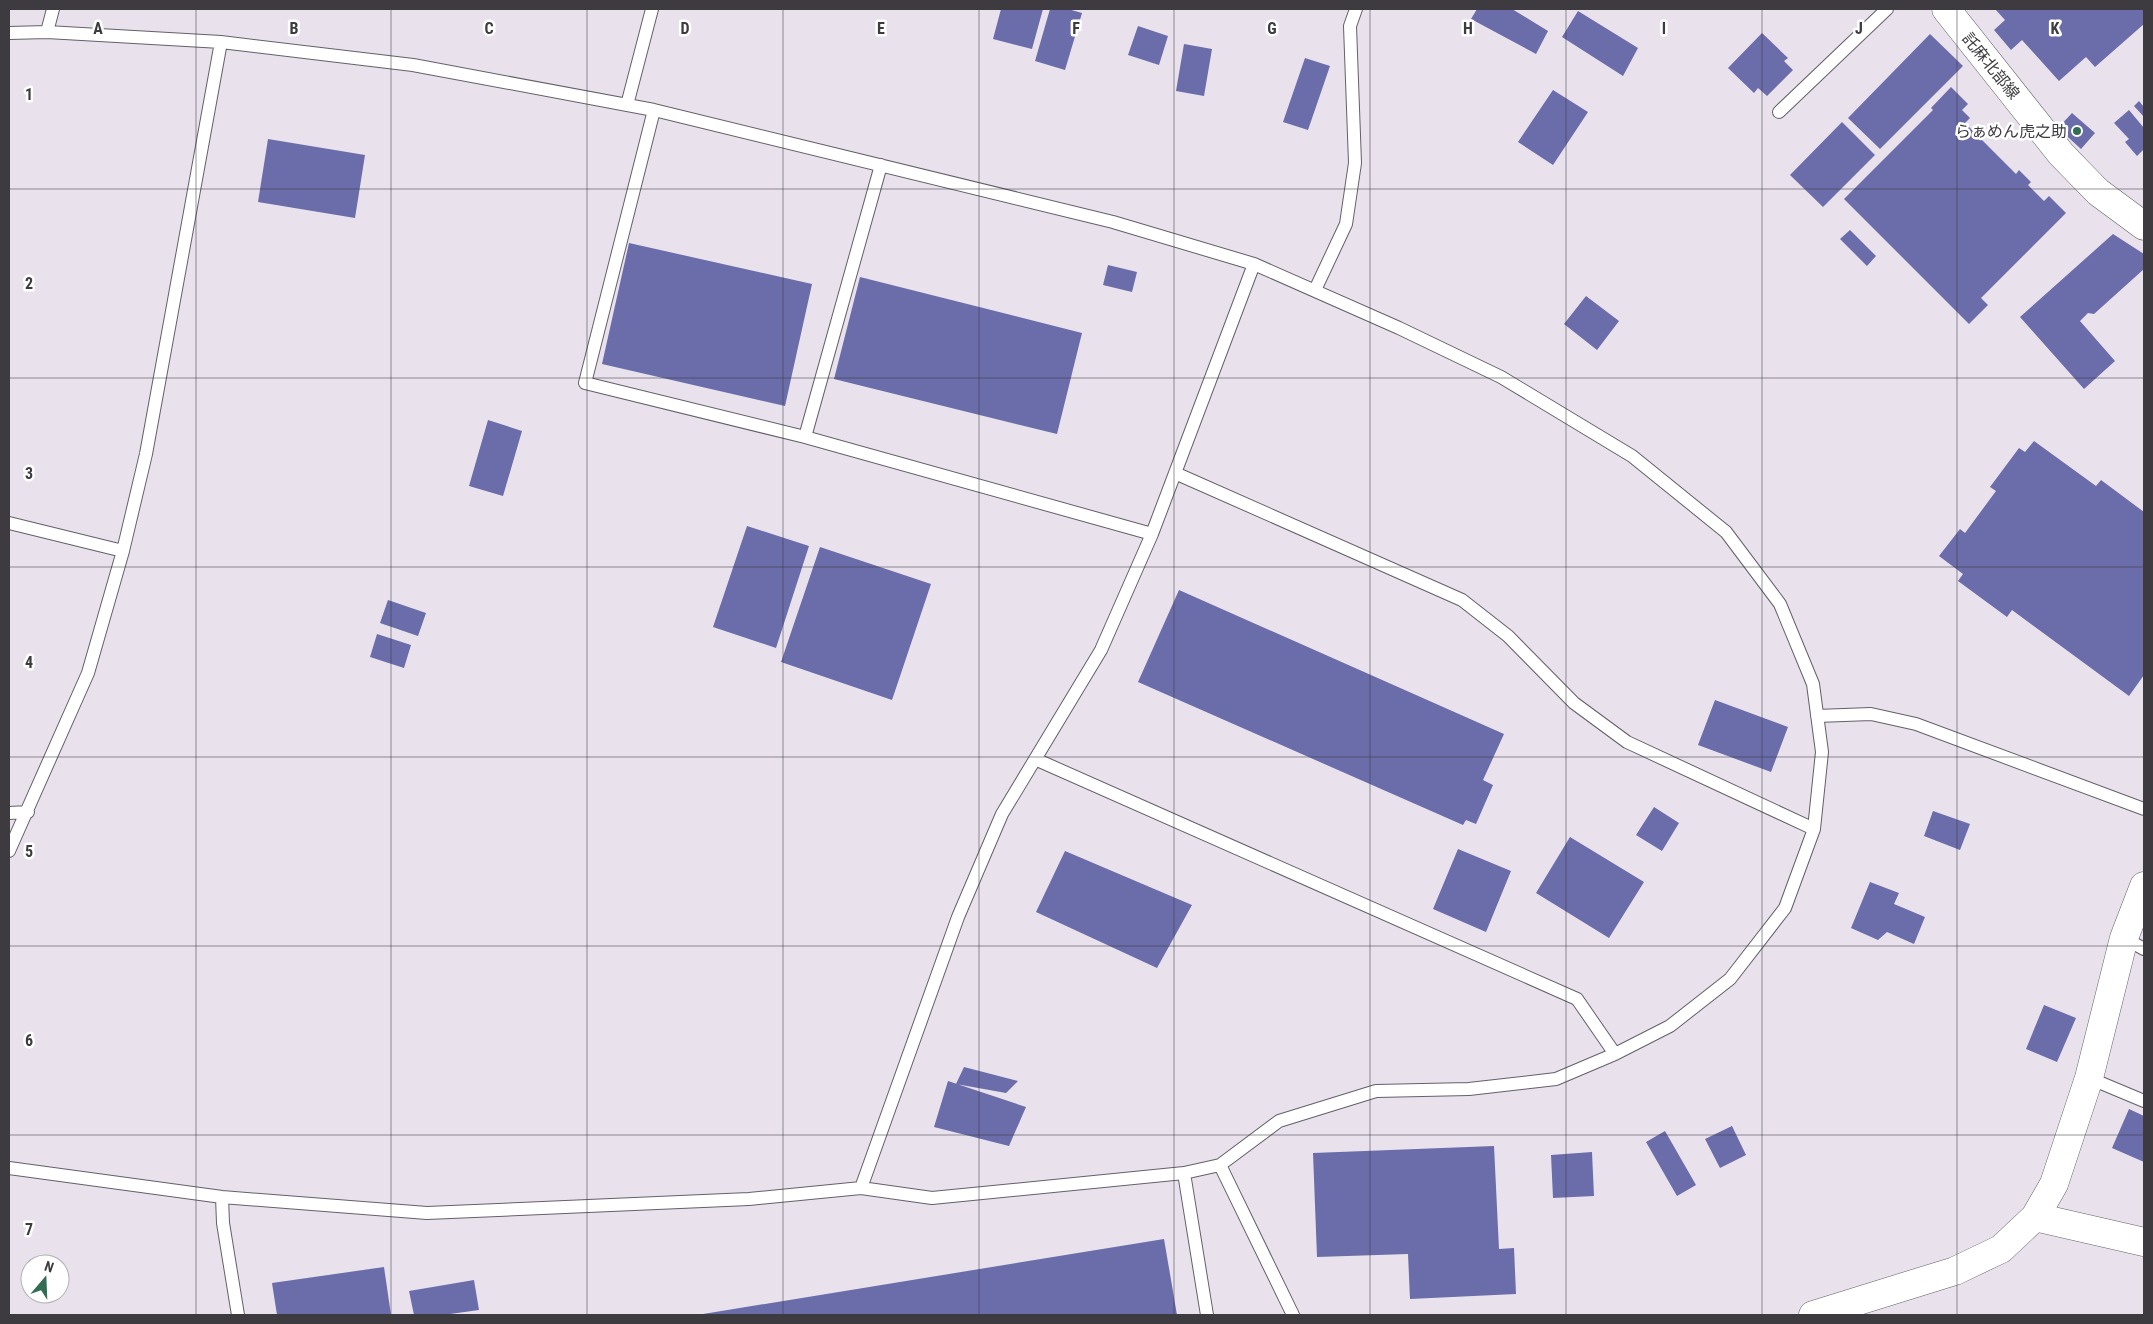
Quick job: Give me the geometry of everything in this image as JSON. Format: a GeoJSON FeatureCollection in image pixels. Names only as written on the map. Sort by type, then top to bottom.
{"type":"FeatureCollection","features":[{"type":"Feature","properties":{"kind":"street","name":"託麻北部線"},"geometry":{"type":"LineString","coordinates":[[1946,9],[2061,154],[2098,192],[2144,226]]}},
{"type":"Feature","properties":{"kind":"street"},"geometry":{"type":"LineString","coordinates":[[1813,1315],[1955,1271],[2001,1249],[2035,1217],[2054,1184],[2090,1078],[2134,943],[2144,886]]}},
{"type":"Feature","properties":{"kind":"street"},"geometry":{"type":"LineString","coordinates":[[2035,1217],[2144,1242]]}},
{"type":"Feature","properties":{"kind":"lane"},"geometry":{"type":"LineString","coordinates":[[47,32],[53,9]]}},
{"type":"Feature","properties":{"kind":"lane"},"geometry":{"type":"LineString","coordinates":[[627,105],[652,9]]}},
{"type":"Feature","properties":{"kind":"lane"},"geometry":{"type":"LineString","coordinates":[[1315,290],[1346,224],[1355,163],[1350,26],[1356,9]]}},
{"type":"Feature","properties":{"kind":"lane"},"geometry":{"type":"LineString","coordinates":[[1779,112],[1887,9]]}},
{"type":"Feature","properties":{"kind":"lane"},"geometry":{"type":"LineString","coordinates":[[9,33],[47,32],[221,42],[413,65],[654,110],[1113,222],[1254,264],[1315,290],[1501,377],[1632,456],[1726,532],[1780,604],[1813,684],[1822,752],[1814,829],[1785,908],[1730,979],[1670,1026],[1615,1054],[1556,1079],[1469,1090],[1376,1091],[1278,1121],[1220,1165],[1184,1173],[932,1198],[861,1188],[749,1199],[427,1213],[222,1197],[9,1168]]}},
{"type":"Feature","properties":{"kind":"lane"},"geometry":{"type":"LineString","coordinates":[[9,851],[88,674],[123,551],[146,454],[221,42]]}},
{"type":"Feature","properties":{"kind":"lane"},"geometry":{"type":"LineString","coordinates":[[654,110],[585,383],[804,437],[1152,534]]}},
{"type":"Feature","properties":{"kind":"lane"},"geometry":{"type":"LineString","coordinates":[[804,437],[881,165]]}},
{"type":"Feature","properties":{"kind":"lane"},"geometry":{"type":"LineString","coordinates":[[861,1188],[958,917],[1002,814],[1101,650],[1152,534],[1254,264]]}},
{"type":"Feature","properties":{"kind":"lane"},"geometry":{"type":"LineString","coordinates":[[1175,473],[1462,600],[1508,636],[1574,703],[1627,742],[1814,829]]}},
{"type":"Feature","properties":{"kind":"lane"},"geometry":{"type":"LineString","coordinates":[[9,522],[123,551]]}},
{"type":"Feature","properties":{"kind":"lane"},"geometry":{"type":"LineString","coordinates":[[1817,716],[1871,714],[1916,724],[2144,809]]}},
{"type":"Feature","properties":{"kind":"lane"},"geometry":{"type":"LineString","coordinates":[[1035,759],[1577,999],[1615,1054]]}},
{"type":"Feature","properties":{"kind":"lane"},"geometry":{"type":"LineString","coordinates":[[9,813],[28,812]]}},
{"type":"Feature","properties":{"kind":"lane"},"geometry":{"type":"LineString","coordinates":[[2090,1078],[2144,1101]]}},
{"type":"Feature","properties":{"kind":"lane"},"geometry":{"type":"LineString","coordinates":[[1220,1165],[1293,1315]]}},
{"type":"Feature","properties":{"kind":"lane"},"geometry":{"type":"LineString","coordinates":[[1184,1173],[1207,1315]]}},
{"type":"Feature","properties":{"kind":"lane"},"geometry":{"type":"LineString","coordinates":[[222,1197],[222,1223],[238,1315]]}},
{"type":"Feature","properties":{"kind":"building"},"geometry":{"type":"Polygon","coordinates":[[[1001,9],[1043,9],[1032,49],[993,39],[1001,9]]]}},
{"type":"Feature","properties":{"kind":"building"},"geometry":{"type":"Polygon","coordinates":[[[1050,9],[1068,9],[1082,13],[1065,70],[1035,61],[1050,9]]]}},
{"type":"Feature","properties":{"kind":"building"},"geometry":{"type":"Polygon","coordinates":[[[1477,9],[1512,9],[1548,31],[1536,54],[1471,19],[1477,9]]]}},
{"type":"Feature","properties":{"kind":"building"},"geometry":{"type":"Polygon","coordinates":[[[1995,9],[2144,9],[2144,24],[2095,67],[2086,57],[2059,81],[2022,40],[2011,50],[1994,30],[2005,20],[1995,9]]]}},
{"type":"Feature","properties":{"kind":"building"},"geometry":{"type":"Polygon","coordinates":[[[1578,11],[1638,48],[1623,76],[1562,37],[1578,11]]]}},
{"type":"Feature","properties":{"kind":"building"},"geometry":{"type":"Polygon","coordinates":[[[1138,26],[1168,36],[1159,65],[1128,55],[1138,26]]]}},
{"type":"Feature","properties":{"kind":"building"},"geometry":{"type":"Polygon","coordinates":[[[1762,33],[1788,58],[1784,61],[1793,70],[1767,96],[1758,88],[1754,93],[1728,68],[1762,33]]]}},
{"type":"Feature","properties":{"kind":"building"},"geometry":{"type":"Polygon","coordinates":[[[1930,34],[1963,66],[1880,149],[1848,118],[1930,34]]]}},
{"type":"Feature","properties":{"kind":"building"},"geometry":{"type":"Polygon","coordinates":[[[1184,44],[1212,49],[1204,96],[1176,91],[1184,44]]]}},
{"type":"Feature","properties":{"kind":"building"},"geometry":{"type":"Polygon","coordinates":[[[1305,58],[1330,66],[1308,130],[1283,122],[1305,58]]]}},
{"type":"Feature","properties":{"kind":"building"},"geometry":{"type":"Polygon","coordinates":[[[1951,87],[1968,104],[1962,110],[1970,118],[1965,123],[2016,174],[2019,170],[2031,182],[2028,185],[2044,201],[2049,196],[2066,213],[1981,298],[1988,305],[1969,324],[1844,199],[1933,110],[1931,108],[1951,87]]]}},
{"type":"Feature","properties":{"kind":"building"},"geometry":{"type":"Polygon","coordinates":[[[1553,90],[1588,112],[1553,165],[1518,142],[1553,90]]]}},
{"type":"Feature","properties":{"kind":"building"},"geometry":{"type":"Polygon","coordinates":[[[2139,101],[2144,107],[2144,117],[2134,106],[2139,101]]]}},
{"type":"Feature","properties":{"kind":"building"},"geometry":{"type":"Polygon","coordinates":[[[2129,110],[2144,128],[2144,149],[2137,156],[2125,142],[2129,139],[2114,123],[2129,110]]]}},
{"type":"Feature","properties":{"kind":"building","name":"らぁめん虎之助"},"geometry":{"type":"Polygon","coordinates":[[[2072,113],[2095,133],[2081,149],[2058,128],[2072,113]]]}},
{"type":"Feature","properties":{"kind":"building"},"geometry":{"type":"Polygon","coordinates":[[[1842,122],[1875,155],[1823,207],[1790,175],[1842,122]]]}},
{"type":"Feature","properties":{"kind":"building"},"geometry":{"type":"Polygon","coordinates":[[[268,139],[365,155],[355,218],[258,202],[268,139]]]}},
{"type":"Feature","properties":{"kind":"building"},"geometry":{"type":"Polygon","coordinates":[[[1850,230],[1876,256],[1867,266],[1840,239],[1850,230]]]}},
{"type":"Feature","properties":{"kind":"building"},"geometry":{"type":"Polygon","coordinates":[[[2113,234],[2144,254],[2144,269],[2094,314],[2088,313],[2080,321],[2115,361],[2084,389],[2020,317],[2113,234]]]}},
{"type":"Feature","properties":{"kind":"building"},"geometry":{"type":"Polygon","coordinates":[[[629,243],[812,284],[785,406],[602,364],[629,243]]]}},
{"type":"Feature","properties":{"kind":"building"},"geometry":{"type":"Polygon","coordinates":[[[1108,265],[1137,272],[1132,292],[1103,285],[1108,265]]]}},
{"type":"Feature","properties":{"kind":"building"},"geometry":{"type":"Polygon","coordinates":[[[860,277],[1082,333],[1057,434],[834,379],[860,277]]]}},
{"type":"Feature","properties":{"kind":"building"},"geometry":{"type":"Polygon","coordinates":[[[1586,296],[1619,321],[1597,350],[1564,324],[1586,296]]]}},
{"type":"Feature","properties":{"kind":"building"},"geometry":{"type":"Polygon","coordinates":[[[488,420],[522,431],[503,496],[469,486],[488,420]]]}},
{"type":"Feature","properties":{"kind":"building"},"geometry":{"type":"Polygon","coordinates":[[[2034,441],[2096,486],[2101,480],[2144,512],[2144,675],[2129,696],[2012,610],[2007,617],[1958,581],[1963,574],[1939,556],[1960,529],[1965,533],[1996,491],[1990,487],[2019,448],[2025,452],[2034,441]]]}},
{"type":"Feature","properties":{"kind":"building"},"geometry":{"type":"Polygon","coordinates":[[[747,526],[809,546],[776,648],[713,627],[747,526]]]}},
{"type":"Feature","properties":{"kind":"building"},"geometry":{"type":"Polygon","coordinates":[[[820,547],[931,584],[892,700],[781,662],[820,547]]]}},
{"type":"Feature","properties":{"kind":"building"},"geometry":{"type":"Polygon","coordinates":[[[1179,590],[1504,734],[1483,780],[1493,785],[1476,824],[1466,820],[1463,825],[1138,682],[1179,590]]]}},
{"type":"Feature","properties":{"kind":"building"},"geometry":{"type":"Polygon","coordinates":[[[388,600],[426,613],[418,636],[380,623],[388,600]]]}},
{"type":"Feature","properties":{"kind":"building"},"geometry":{"type":"Polygon","coordinates":[[[377,634],[411,645],[404,668],[370,657],[377,634]]]}},
{"type":"Feature","properties":{"kind":"building"},"geometry":{"type":"Polygon","coordinates":[[[1715,700],[1788,727],[1771,772],[1698,745],[1715,700]]]}},
{"type":"Feature","properties":{"kind":"building"},"geometry":{"type":"Polygon","coordinates":[[[1654,807],[1679,823],[1662,851],[1636,835],[1654,807]]]}},
{"type":"Feature","properties":{"kind":"building"},"geometry":{"type":"Polygon","coordinates":[[[1933,811],[1970,824],[1960,850],[1924,836],[1933,811]]]}},
{"type":"Feature","properties":{"kind":"building"},"geometry":{"type":"Polygon","coordinates":[[[1570,837],[1644,882],[1609,938],[1536,893],[1570,837]]]}},
{"type":"Feature","properties":{"kind":"building"},"geometry":{"type":"Polygon","coordinates":[[[1458,849],[1511,871],[1486,932],[1433,909],[1458,849]]]}},
{"type":"Feature","properties":{"kind":"building"},"geometry":{"type":"Polygon","coordinates":[[[1065,851],[1192,905],[1157,968],[1036,912],[1065,851]]]}},
{"type":"Feature","properties":{"kind":"building"},"geometry":{"type":"Polygon","coordinates":[[[1870,882],[1899,893],[1894,904],[1925,917],[1914,944],[1887,932],[1878,940],[1851,928],[1870,882]]]}},
{"type":"Feature","properties":{"kind":"building"},"geometry":{"type":"Polygon","coordinates":[[[2044,1005],[2076,1018],[2057,1062],[2026,1049],[2044,1005]]]}},
{"type":"Feature","properties":{"kind":"building"},"geometry":{"type":"Polygon","coordinates":[[[964,1067],[1018,1081],[1006,1093],[956,1084],[964,1067]]]}},
{"type":"Feature","properties":{"kind":"building"},"geometry":{"type":"Polygon","coordinates":[[[948,1081],[1026,1107],[1009,1146],[934,1127],[948,1081]]]}},
{"type":"Feature","properties":{"kind":"building"},"geometry":{"type":"Polygon","coordinates":[[[2129,1109],[2144,1116],[2144,1162],[2112,1148],[2129,1109]]]}},
{"type":"Feature","properties":{"kind":"building"},"geometry":{"type":"Polygon","coordinates":[[[1732,1126],[1746,1155],[1720,1168],[1705,1139],[1732,1126]]]}},
{"type":"Feature","properties":{"kind":"building"},"geometry":{"type":"Polygon","coordinates":[[[1665,1131],[1696,1185],[1677,1196],[1646,1142],[1665,1131]]]}},
{"type":"Feature","properties":{"kind":"building"},"geometry":{"type":"Polygon","coordinates":[[[1494,1146],[1499,1249],[1514,1248],[1516,1294],[1410,1299],[1408,1254],[1317,1257],[1313,1153],[1494,1146]]]}},
{"type":"Feature","properties":{"kind":"building"},"geometry":{"type":"Polygon","coordinates":[[[1592,1152],[1594,1196],[1553,1198],[1551,1155],[1592,1152]]]}},
{"type":"Feature","properties":{"kind":"building"},"geometry":{"type":"Polygon","coordinates":[[[1164,1239],[1177,1315],[703,1314],[1164,1239]]]}},
{"type":"Feature","properties":{"kind":"building"},"geometry":{"type":"Polygon","coordinates":[[[384,1267],[391,1315],[277,1315],[272,1283],[384,1267]]]}},
{"type":"Feature","properties":{"kind":"building"},"geometry":{"type":"Polygon","coordinates":[[[474,1280],[479,1310],[443,1315],[414,1315],[409,1291],[474,1280]]]}},
{"type":"Feature","properties":{"kind":"place","name":"らぁめん虎之助"},"geometry":{"type":"Point","coordinates":[2077,131]}}]}
